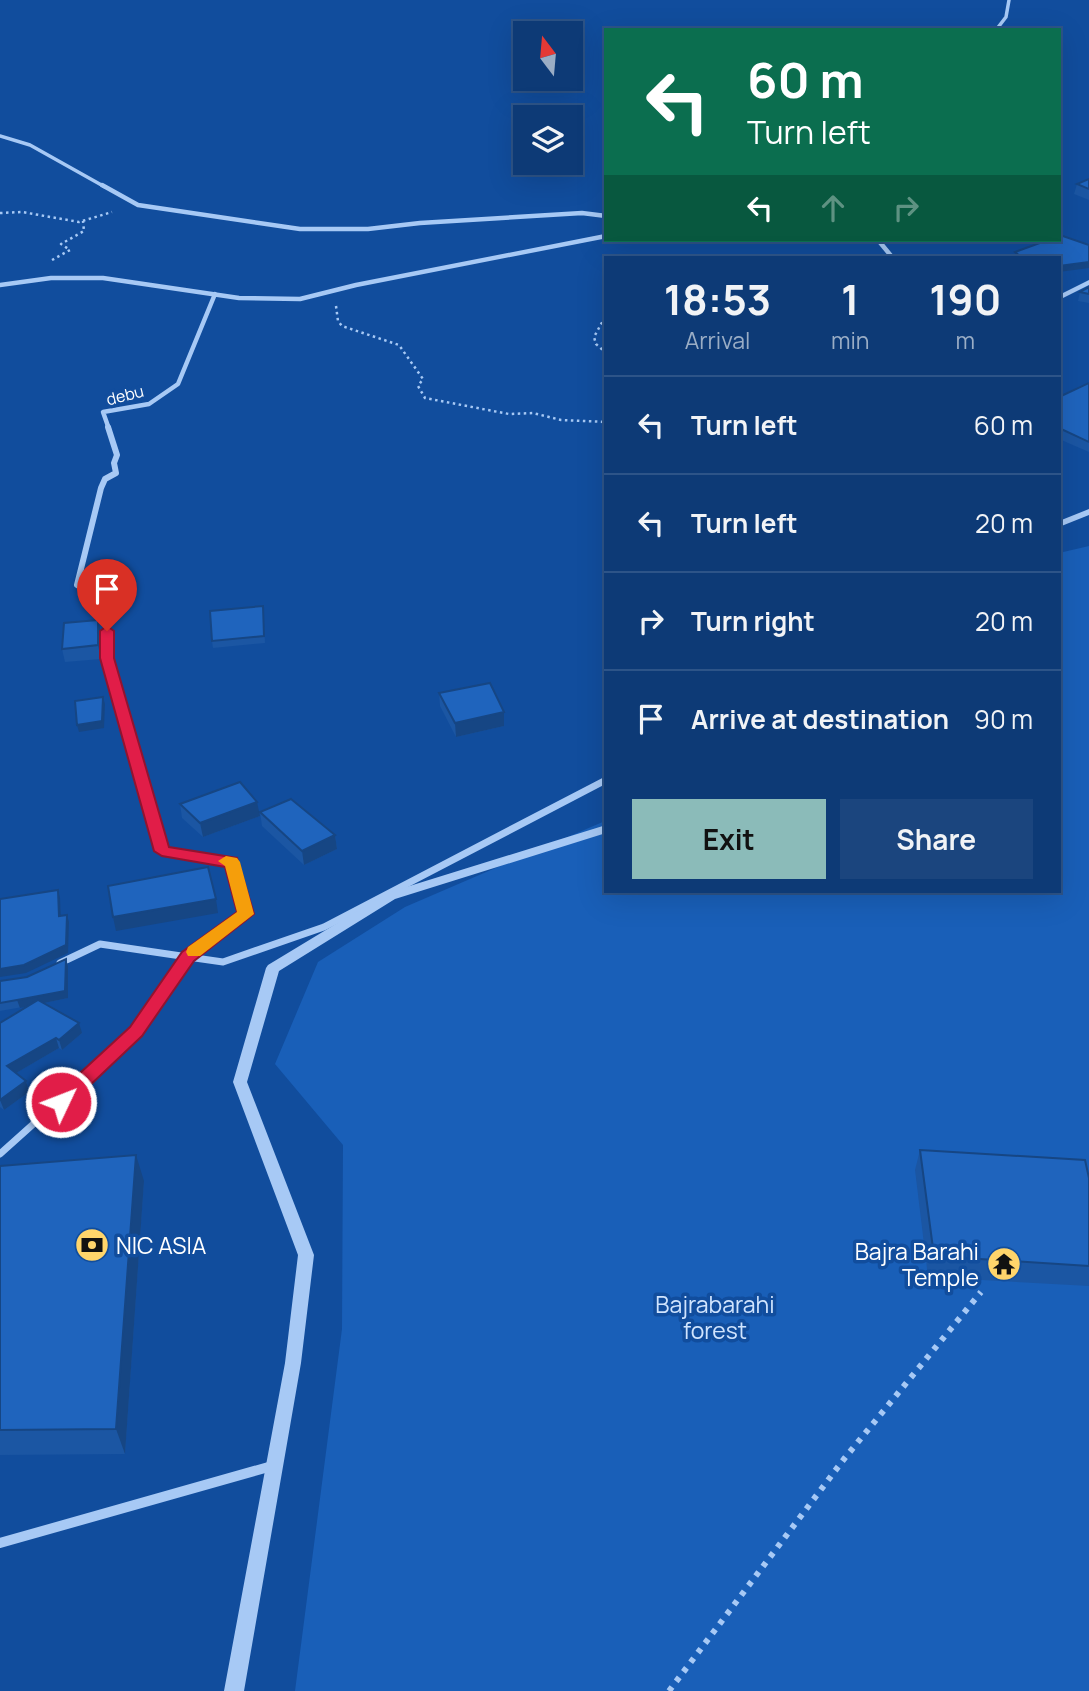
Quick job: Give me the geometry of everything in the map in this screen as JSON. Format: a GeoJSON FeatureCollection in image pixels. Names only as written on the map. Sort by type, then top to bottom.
{"type":"FeatureCollection","features":[{"type":"Feature","properties":{"kind":"street"},"geometry":{"type":"LineString","coordinates":[[998,28],[1010,6],[1009,0]]}},
{"type":"Feature","properties":{"kind":"street"},"geometry":{"type":"LineString","coordinates":[[0,135],[30,145],[138,205],[300,229],[368,229],[419,223],[582,214],[604,216]]}},
{"type":"Feature","properties":{"kind":"street"},"geometry":{"type":"LineString","coordinates":[[0,285],[50,277],[86,277],[135,281],[241,299],[300,299],[520,250],[604,236]]}},
{"type":"Feature","properties":{"kind":"street"},"geometry":{"type":"LineString","coordinates":[[880,242],[891,256]]}},
{"type":"Feature","properties":{"kind":"street"},"geometry":{"type":"LineString","coordinates":[[1061,297],[1089,282]]}},
{"type":"Feature","properties":{"kind":"street","name":"debu"},"geometry":{"type":"LineString","coordinates":[[188,957],[246,914],[232,862],[162,851],[107,658],[107,603],[77,585],[101,488],[105,479],[116,473],[114,463],[117,455],[103,412],[149,404],[178,384],[215,295]]}},
{"type":"Feature","properties":{"kind":"street"},"geometry":{"type":"LineString","coordinates":[[1061,523],[1089,512]]}},
{"type":"Feature","properties":{"kind":"street"},"geometry":{"type":"LineString","coordinates":[[52,967],[100,944],[223,961],[324,927],[604,781]]}},
{"type":"Feature","properties":{"kind":"street"},"geometry":{"type":"LineString","coordinates":[[234,1691],[293,1363],[306,1255],[240,1082],[274,968],[391,896],[604,830]]}},
{"type":"Feature","properties":{"kind":"street"},"geometry":{"type":"LineString","coordinates":[[0,1154],[136,1032],[188,957]]}},
{"type":"Feature","properties":{"kind":"street"},"geometry":{"type":"LineString","coordinates":[[0,1543],[275,1465]]}},
{"type":"Feature","properties":{"kind":"path"},"geometry":{"type":"LineString","coordinates":[[0,213],[22,212],[83,222],[138,205]]}},
{"type":"Feature","properties":{"kind":"path"},"geometry":{"type":"LineString","coordinates":[[50,262],[69,250],[61,244],[84,231],[83,222]]}},
{"type":"Feature","properties":{"kind":"path"},"geometry":{"type":"LineString","coordinates":[[300,299],[332,300],[336,303],[338,321],[342,326],[399,345],[423,380],[418,386],[425,398],[509,414],[533,413],[561,420],[604,422]]}},
{"type":"Feature","properties":{"kind":"path"},"geometry":{"type":"LineString","coordinates":[[604,319],[594,337],[596,344],[604,351]]}},
{"type":"Feature","properties":{"kind":"path"},"geometry":{"type":"LineString","coordinates":[[669,1691],[844,1459],[981,1292]]}},
{"type":"Feature","properties":{"kind":"green space","name":"Bajrabarahi forest"},"geometry":{"type":"Polygon","coordinates":[[[1089,546],[1089,1691],[295,1691],[342,1329],[343,1145],[275,1064],[318,962],[405,907],[604,821],[604,893],[1061,893],[1061,553],[1089,546]]]}},
{"type":"Feature","properties":{"kind":"building"},"geometry":{"type":"Polygon","coordinates":[[[1089,179],[1089,189],[1077,184],[1089,179]]]}},
{"type":"Feature","properties":{"kind":"building"},"geometry":{"type":"Polygon","coordinates":[[[1061,236],[1089,245],[1089,262],[1061,266],[1061,256],[1020,256],[1015,252],[1042,242],[1061,242],[1061,236]]]}},
{"type":"Feature","properties":{"kind":"building"},"geometry":{"type":"Polygon","coordinates":[[[1089,287],[1089,294],[1080,292],[1089,287]]]}},
{"type":"Feature","properties":{"kind":"building"},"geometry":{"type":"Polygon","coordinates":[[[1089,383],[1089,442],[1061,429],[1061,396],[1089,383]]]}},
{"type":"Feature","properties":{"kind":"building"},"geometry":{"type":"Polygon","coordinates":[[[263,606],[264,636],[212,641],[210,611],[263,606]]]}},
{"type":"Feature","properties":{"kind":"building"},"geometry":{"type":"Polygon","coordinates":[[[98,620],[98,645],[62,649],[64,623],[98,620]]]}},
{"type":"Feature","properties":{"kind":"building"},"geometry":{"type":"Polygon","coordinates":[[[490,683],[504,712],[455,723],[439,693],[490,683]]]}},
{"type":"Feature","properties":{"kind":"building"},"geometry":{"type":"Polygon","coordinates":[[[103,697],[102,721],[77,725],[75,701],[103,697]]]}},
{"type":"Feature","properties":{"kind":"building"},"geometry":{"type":"Polygon","coordinates":[[[240,782],[257,802],[200,823],[180,804],[240,782]]]}},
{"type":"Feature","properties":{"kind":"building"},"geometry":{"type":"Polygon","coordinates":[[[291,799],[335,835],[302,851],[260,812],[291,799]]]}},
{"type":"Feature","properties":{"kind":"building"},"geometry":{"type":"Polygon","coordinates":[[[208,867],[216,899],[113,917],[108,886],[208,867]]]}},
{"type":"Feature","properties":{"kind":"building"},"geometry":{"type":"Polygon","coordinates":[[[58,890],[59,916],[67,915],[66,945],[24,965],[0,969],[0,899],[58,890]]]}},
{"type":"Feature","properties":{"kind":"building"},"geometry":{"type":"Polygon","coordinates":[[[66,959],[65,991],[0,1003],[0,981],[27,977],[66,959]]]}},
{"type":"Feature","properties":{"kind":"building"},"geometry":{"type":"Polygon","coordinates":[[[38,1000],[79,1023],[59,1040],[56,1038],[7,1066],[26,1081],[0,1100],[0,1023],[38,1000]]]}},
{"type":"Feature","properties":{"kind":"building"},"geometry":{"type":"Polygon","coordinates":[[[920,1150],[1085,1160],[1089,1178],[1089,1266],[934,1256],[920,1150]]]}},
{"type":"Feature","properties":{"kind":"building"},"geometry":{"type":"Polygon","coordinates":[[[136,1155],[116,1429],[0,1430],[0,1166],[136,1155]]]}},
{"type":"Feature","properties":{"kind":"slow traffic"},"geometry":{"type":"LineString","coordinates":[[194,952],[246,914],[232,862],[226,861]]}},
{"type":"Feature","properties":{"kind":"place","name":"NIC ASIA"},"geometry":{"type":"Point","coordinates":[92,1245]}},
{"type":"Feature","properties":{"kind":"place","name":"Bajra Barahi Temple"},"geometry":{"type":"Point","coordinates":[1004,1264]}},
{"type":"Feature","properties":{"kind":"route"},"geometry":{"type":"LineString","coordinates":[[61,1102],[136,1032],[188,957],[246,914],[232,862],[162,851],[107,658],[107,631]]}}]}
